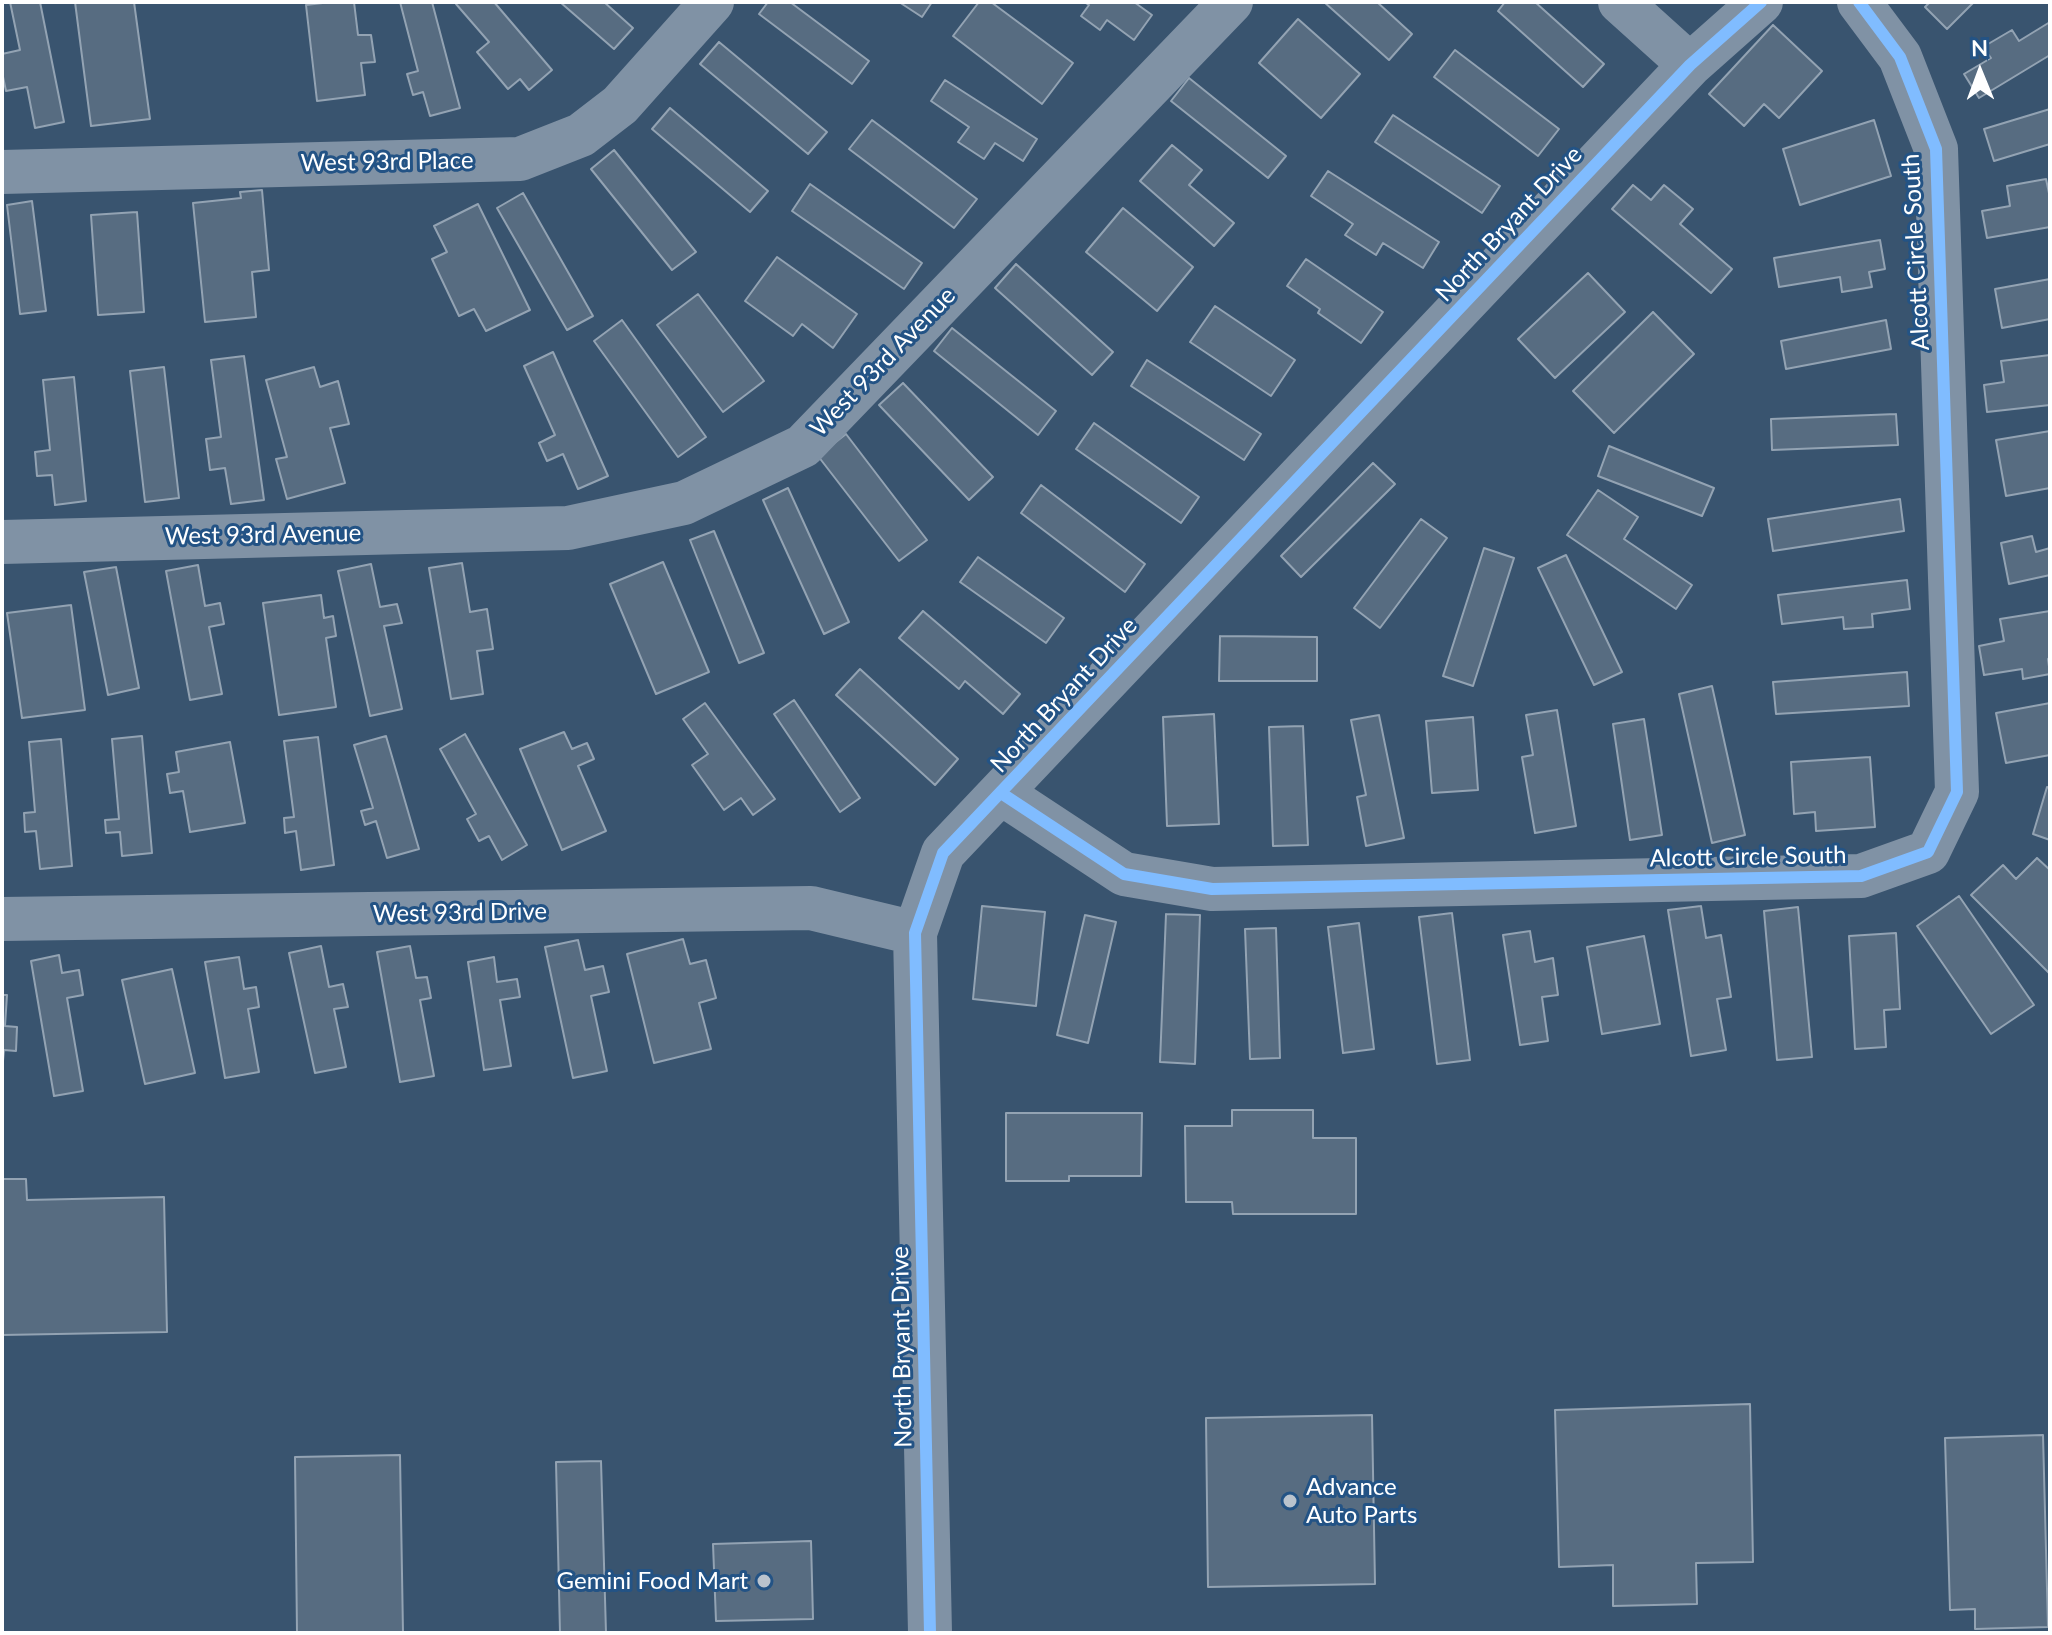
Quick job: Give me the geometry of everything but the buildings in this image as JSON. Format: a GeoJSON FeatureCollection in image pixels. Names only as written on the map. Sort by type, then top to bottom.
{"type":"FeatureCollection","features":[{"type":"Feature","properties":{"kind":"street","name":"West 93rd Place"},"geometry":{"type":"LineString","coordinates":[[2,172],[520,159],[581,135],[620,105],[712,2]]}},
{"type":"Feature","properties":{"kind":"street","name":"West 93rd Avenue"},"geometry":{"type":"LineString","coordinates":[[2,542],[568,528],[684,503],[803,446],[1231,2]]}},
{"type":"Feature","properties":{"kind":"street"},"geometry":{"type":"LineString","coordinates":[[1620,2],[1690,65]]}},
{"type":"Feature","properties":{"kind":"street","name":"North Bryant Drive"},"geometry":{"type":"LineString","coordinates":[[930,1633],[915,933],[943,853],[1690,65],[1761,2]]}},
{"type":"Feature","properties":{"kind":"street","name":"Alcott Circle South"},"geometry":{"type":"LineString","coordinates":[[1001,793],[1124,874],[1212,889],[1861,876],[1928,852],[1957,792],[1936,149],[1900,57],[1859,2]]}},
{"type":"Feature","properties":{"kind":"street","name":"West 93rd Drive"},"geometry":{"type":"LineString","coordinates":[[2,919],[811,908],[915,933]]}},
{"type":"Feature","properties":{"kind":"cycle path"},"geometry":{"type":"LineString","coordinates":[[930,1633],[915,933],[943,853],[1690,65],[1761,2]]}},
{"type":"Feature","properties":{"kind":"cycle path"},"geometry":{"type":"LineString","coordinates":[[1001,793],[1124,874],[1212,889],[1861,876],[1928,852],[1957,792],[1936,149],[1900,57],[1859,2]]}},
{"type":"Feature","properties":{"kind":"place","name":"Advance Auto Parts"},"geometry":{"type":"Point","coordinates":[1290,1501]}},
{"type":"Feature","properties":{"kind":"place","name":"Gemini Food Mart"},"geometry":{"type":"Point","coordinates":[764,1581]}}]}
